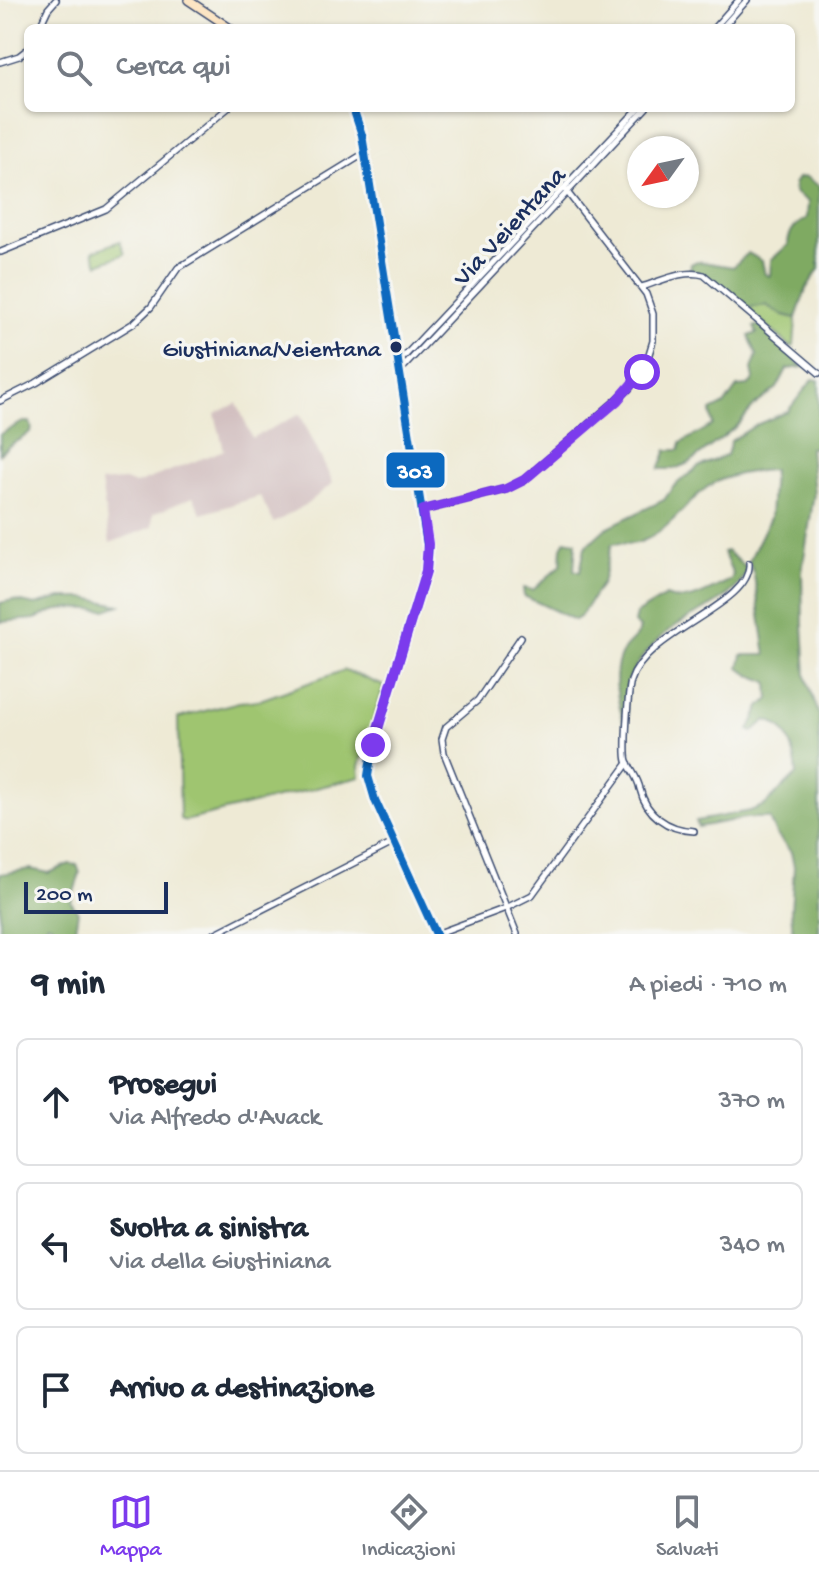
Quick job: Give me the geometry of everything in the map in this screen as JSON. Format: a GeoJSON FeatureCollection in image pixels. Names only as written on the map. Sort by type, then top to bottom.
{"type":"FeatureCollection","features":[{"type":"Feature","properties":{"kind":"street"},"geometry":{"type":"LineString","coordinates":[[41,24],[56,0]]}},
{"type":"Feature","properties":{"kind":"street"},"geometry":{"type":"LineString","coordinates":[[188,0],[224,24]]}},
{"type":"Feature","properties":{"kind":"street"},"geometry":{"type":"LineString","coordinates":[[723,23],[739,0]]}},
{"type":"Feature","properties":{"kind":"street"},"geometry":{"type":"LineString","coordinates":[[723,23],[747,0]]}},
{"type":"Feature","properties":{"kind":"street"},"geometry":{"type":"LineString","coordinates":[[0,62],[24,52]]}},
{"type":"Feature","properties":{"kind":"street"},"geometry":{"type":"LineString","coordinates":[[1,252],[106,209],[223,112]]}},
{"type":"Feature","properties":{"kind":"street"},"geometry":{"type":"LineString","coordinates":[[354,112],[365,153],[428,544],[426,571],[373,745],[369,768],[371,791],[436,934],[506,908],[534,892],[628,763]]}},
{"type":"Feature","properties":{"kind":"street","name":"Via Veientana"},"geometry":{"type":"LineString","coordinates":[[566,190],[635,112]]}},
{"type":"Feature","properties":{"kind":"street","name":"Via Veientana"},"geometry":{"type":"LineString","coordinates":[[400,366],[642,112]]}},
{"type":"Feature","properties":{"kind":"street"},"geometry":{"type":"LineString","coordinates":[[0,401],[36,383],[134,323],[154,304],[178,268],[365,153]]}},
{"type":"Feature","properties":{"kind":"street"},"geometry":{"type":"LineString","coordinates":[[423,510],[519,483],[623,395],[645,367],[653,341],[653,314],[642,287],[566,190]]}},
{"type":"Feature","properties":{"kind":"street"},"geometry":{"type":"LineString","coordinates":[[642,287],[691,273],[704,275],[818,373]]}},
{"type":"Feature","properties":{"kind":"street"},"geometry":{"type":"LineString","coordinates":[[694,831],[671,826],[650,811],[642,798],[637,777],[628,763],[629,694],[634,675],[670,635],[736,593],[746,580],[749,563]]}},
{"type":"Feature","properties":{"kind":"street"},"geometry":{"type":"LineString","coordinates":[[517,934],[444,753],[442,739],[449,723],[478,700],[521,637]]}},
{"type":"Feature","properties":{"kind":"street"},"geometry":{"type":"LineString","coordinates":[[214,934],[393,843]]}},
{"type":"Feature","properties":{"kind":"shaded area"},"geometry":{"type":"Polygon","coordinates":[[[237,403],[252,438],[300,414],[333,483],[307,504],[274,523],[260,496],[202,514],[193,497],[153,514],[152,527],[110,543],[101,482],[124,480],[136,484],[224,450],[215,414],[237,403]]]}},
{"type":"Feature","properties":{"kind":"green space"},"geometry":{"type":"Polygon","coordinates":[[[806,177],[819,186],[819,269],[806,289],[796,318],[780,314],[766,305],[747,308],[715,280],[690,269],[691,264],[697,261],[733,267],[748,253],[762,261],[765,274],[770,276],[771,260],[788,245],[793,228],[807,218],[808,202],[795,193],[794,184],[798,178],[806,177]]]}},
{"type":"Feature","properties":{"kind":"green space"},"geometry":{"type":"Polygon","coordinates":[[[120,241],[125,254],[98,264],[93,251],[120,241]]]}},
{"type":"Feature","properties":{"kind":"green space"},"geometry":{"type":"Polygon","coordinates":[[[766,305],[780,314],[796,318],[794,346],[791,347],[747,308],[766,305]]]}},
{"type":"Feature","properties":{"kind":"green space"},"geometry":{"type":"Polygon","coordinates":[[[759,325],[803,367],[787,369],[777,388],[754,406],[736,427],[689,463],[674,469],[659,469],[667,450],[679,450],[681,443],[713,425],[711,411],[725,404],[737,387],[748,386],[754,379],[752,369],[757,355],[749,336],[757,333],[754,327],[759,325]]]}},
{"type":"Feature","properties":{"kind":"green space"},"geometry":{"type":"Polygon","coordinates":[[[813,379],[819,380],[819,447],[810,448],[814,494],[802,572],[806,676],[819,715],[819,934],[793,934],[794,867],[791,852],[776,834],[769,818],[746,818],[698,827],[696,821],[750,811],[765,805],[797,774],[793,749],[781,728],[766,720],[753,732],[749,730],[760,707],[769,699],[768,682],[739,668],[742,655],[766,655],[754,575],[749,561],[770,518],[773,470],[744,473],[716,482],[656,534],[637,543],[612,544],[602,583],[575,620],[524,596],[523,588],[533,590],[561,565],[562,547],[566,540],[576,542],[574,570],[580,572],[585,547],[606,528],[664,500],[674,486],[698,467],[727,455],[731,441],[756,425],[787,412],[813,379]]]}},
{"type":"Feature","properties":{"kind":"green space"},"geometry":{"type":"Polygon","coordinates":[[[23,422],[30,422],[32,429],[0,454],[0,434],[23,422]]]}},
{"type":"Feature","properties":{"kind":"green space"},"geometry":{"type":"Polygon","coordinates":[[[727,551],[747,569],[742,579],[726,596],[668,632],[643,657],[627,684],[627,723],[624,725],[617,696],[617,666],[625,648],[639,631],[640,628],[634,623],[636,614],[666,596],[691,598],[731,580],[733,574],[723,552],[727,551]]]}},
{"type":"Feature","properties":{"kind":"green space"},"geometry":{"type":"Polygon","coordinates":[[[61,598],[86,598],[120,605],[106,610],[70,608],[35,619],[0,622],[0,603],[13,600],[35,605],[61,598]]]}},
{"type":"Feature","properties":{"kind":"green space"},"geometry":{"type":"Polygon","coordinates":[[[345,670],[384,686],[359,766],[360,777],[185,821],[180,819],[178,718],[239,702],[260,700],[345,670]]]}},
{"type":"Feature","properties":{"kind":"green space"},"geometry":{"type":"Polygon","coordinates":[[[69,864],[77,865],[80,873],[71,902],[78,912],[74,934],[50,934],[52,925],[47,923],[46,934],[0,934],[0,874],[30,869],[49,873],[69,864]]]}},
{"type":"Feature","properties":{"kind":"transit line","name":"303"},"geometry":{"type":"LineString","coordinates":[[354,112],[362,135],[428,550],[426,571],[373,745],[368,776],[375,800],[436,934]]}},
{"type":"Feature","properties":{"kind":"place","name":"Giustiniana/Veientana"},"geometry":{"type":"Point","coordinates":[396,347]}},
{"type":"Feature","properties":{"kind":"route"},"geometry":{"type":"LineString","coordinates":[[373,745],[426,571],[428,544],[423,510],[515,486],[617,401],[642,372]]}}]}
